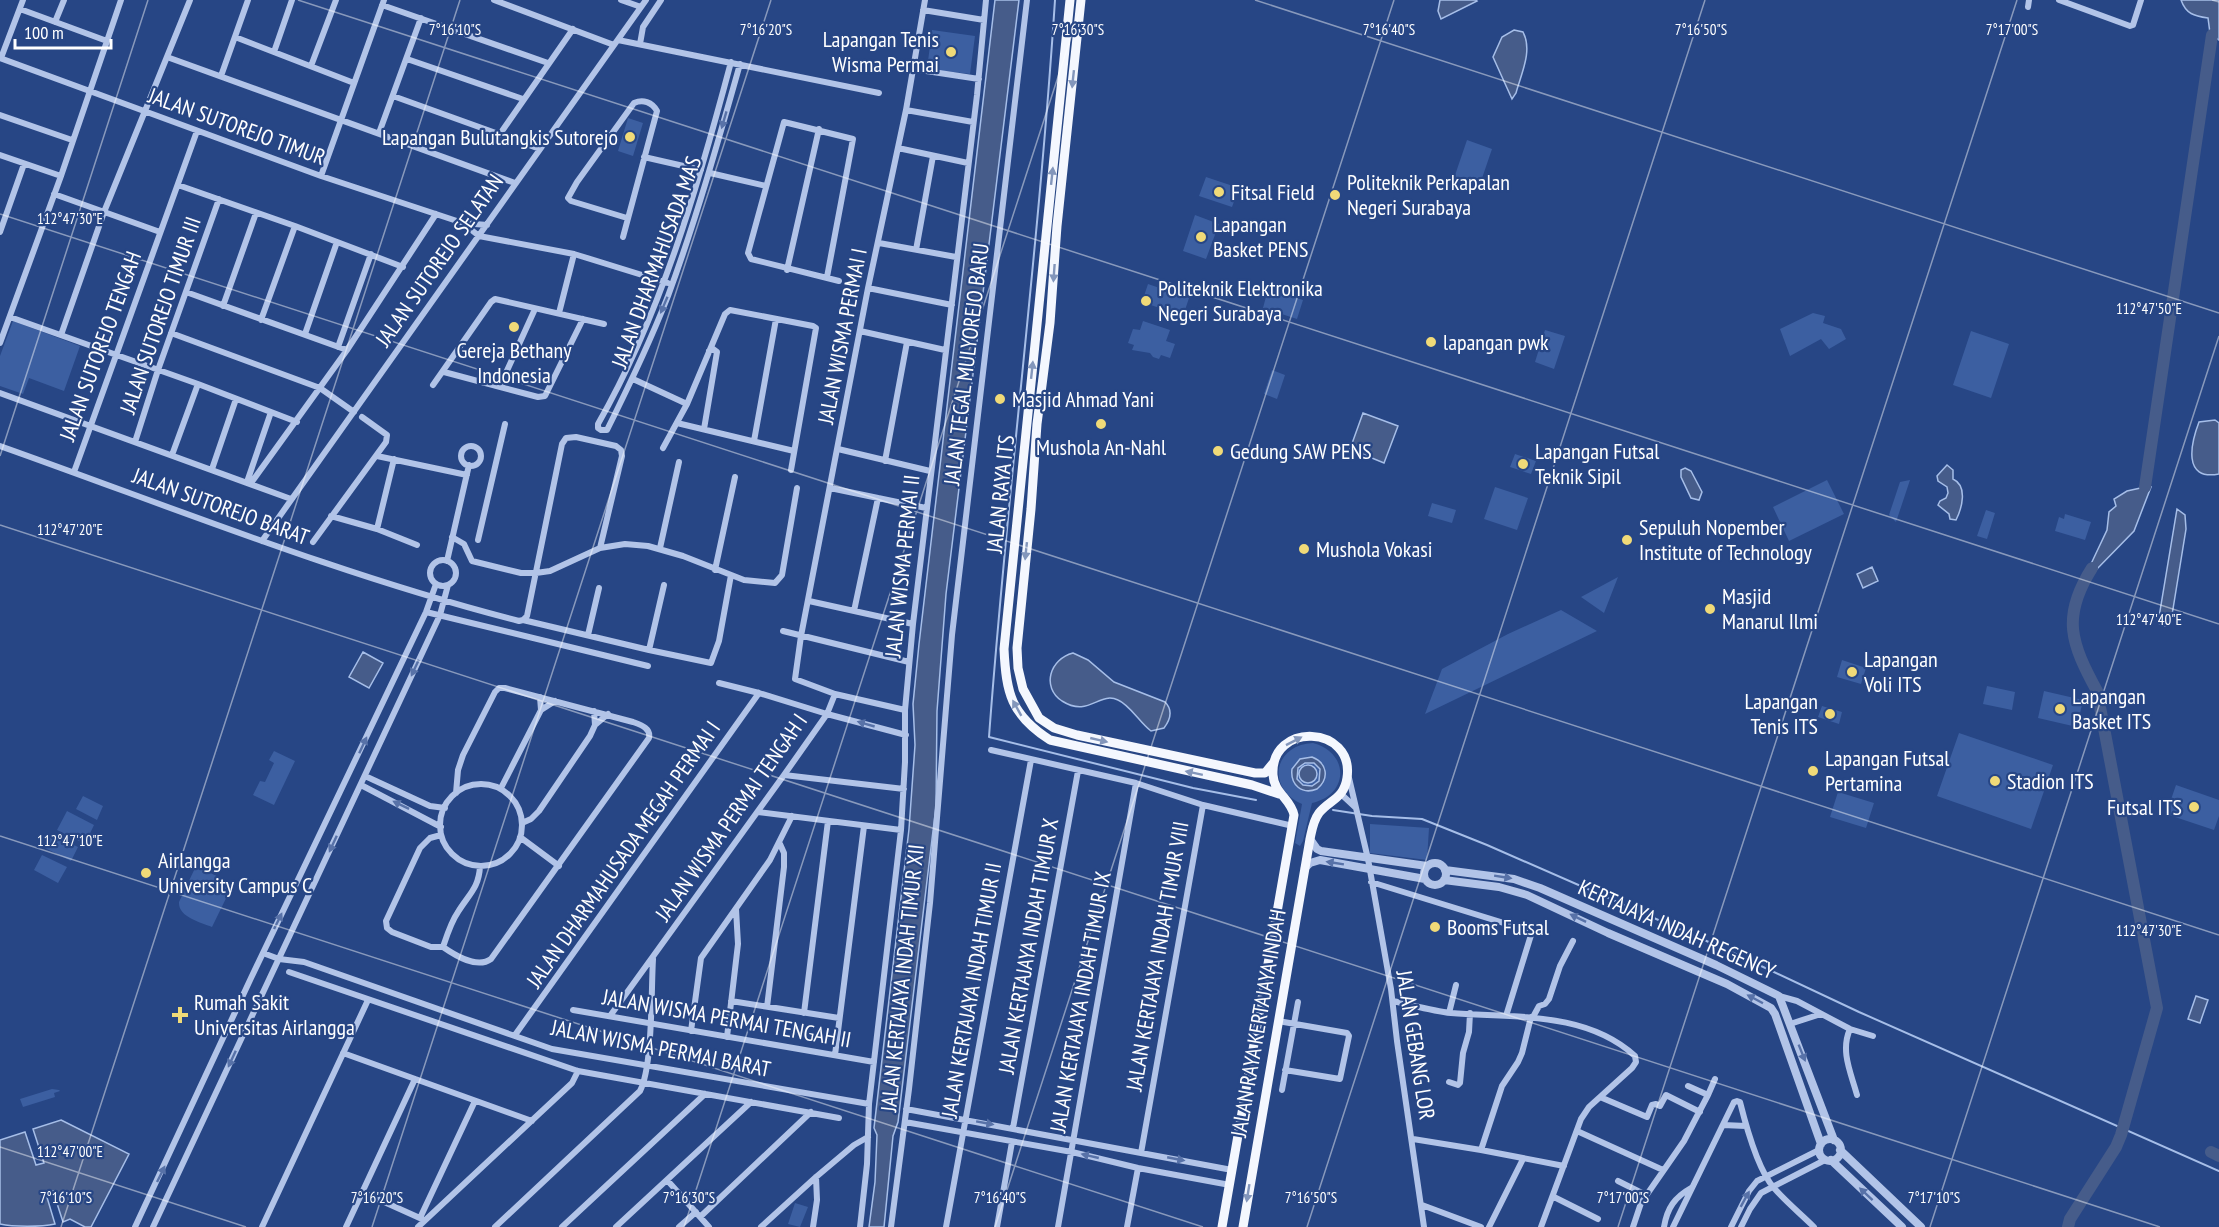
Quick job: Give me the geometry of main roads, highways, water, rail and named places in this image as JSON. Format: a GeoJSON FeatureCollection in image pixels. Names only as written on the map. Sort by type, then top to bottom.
{"type":"FeatureCollection","features":[{"type":"Feature","properties":{"kind":"main road","name":"JALAN RAYA ITS"},"geometry":{"type":"LineString","coordinates":[[1070,0],[1004,649],[1005,673],[1010,694],[1017,712],[1031,728],[1050,740],[1251,785],[1280,794]]}},
{"type":"Feature","properties":{"kind":"main road","name":"JALAN RAYA ITS"},"geometry":{"type":"LineString","coordinates":[[1081,0],[1057,226],[1050,322],[1036,424],[1032,501],[1017,648],[1018,668],[1023,689],[1039,718],[1054,728],[1260,774],[1268,771],[1275,760]]}},
{"type":"Feature","properties":{"kind":"main road"},"geometry":{"type":"LineString","coordinates":[[1066,43],[1077,44]]}},
{"type":"Feature","properties":{"kind":"main road"},"geometry":{"type":"LineString","coordinates":[[1064,55],[1075,56]]}},
{"type":"Feature","properties":{"kind":"main road"},"geometry":{"type":"LineString","coordinates":[[1038,309],[1051,310]]}},
{"type":"Feature","properties":{"kind":"main road"},"geometry":{"type":"LineString","coordinates":[[1037,321],[1050,322]]}},
{"type":"Feature","properties":{"kind":"main road"},"geometry":{"type":"LineString","coordinates":[[1019,501],[1032,501]]}},
{"type":"Feature","properties":{"kind":"main road"},"geometry":{"type":"LineString","coordinates":[[1018,513],[1030,514]]}},
{"type":"Feature","properties":{"kind":"main road","name":"JALAN RAYA KERTAJAYA INDAH"},"geometry":{"type":"LineString","coordinates":[[1243,1227],[1313,825],[1320,812],[1341,794],[1347,771],[1339,748],[1313,735],[1292,740],[1284,746],[1275,760]]}},
{"type":"Feature","properties":{"kind":"main road"},"geometry":{"type":"LineString","coordinates":[[1120,757],[1123,745]]}},
{"type":"Feature","properties":{"kind":"main road"},"geometry":{"type":"LineString","coordinates":[[1134,760],[1136,748]]}},
{"type":"Feature","properties":{"kind":"main road"},"geometry":{"type":"LineString","coordinates":[[1275,760],[1273,778],[1280,794]]}},
{"type":"Feature","properties":{"kind":"main road","name":"JALAN RAYA KERTAJAYA INDAH"},"geometry":{"type":"LineString","coordinates":[[1222,1227],[1293,826],[1293,809],[1280,794]]}},
{"type":"Feature","properties":{"kind":"main road"},"geometry":{"type":"LineString","coordinates":[[1290,845],[1299,850],[1309,843]]}},
{"type":"Feature","properties":{"kind":"main road"},"geometry":{"type":"LineString","coordinates":[[1287,861],[1297,859],[1305,867]]}},
{"type":"Feature","properties":{"kind":"main road"},"geometry":{"type":"LineString","coordinates":[[1232,1170],[1251,1173]]}},
{"type":"Feature","properties":{"kind":"waterway"},"geometry":{"type":"LineString","coordinates":[[1055,0],[989,737],[1193,788],[1256,800]]}},
{"type":"Feature","properties":{"kind":"waterway"},"geometry":{"type":"LineString","coordinates":[[2145,487],[2212,35]]}},
{"type":"Feature","properties":{"kind":"waterway"},"geometry":{"type":"LineString","coordinates":[[2068,1227],[2070,1219],[2116,1147],[2121,1135],[2157,1008],[2097,691],[2081,658],[2073,630],[2076,601],[2092,568]]}},
{"type":"Feature","properties":{"kind":"waterway"},"geometry":{"type":"LineString","coordinates":[[1333,810],[1372,816],[1422,819],[1487,845],[2219,1171]]}},
{"type":"Feature","properties":{"kind":"waterway"},"geometry":{"type":"LineString","coordinates":[[2211,1152],[2219,1156]]}},
{"type":"Feature","properties":{"kind":"place","name":"Lapangan Tenis Wisma Permai"},"geometry":{"type":"Point","coordinates":[951,52]}},
{"type":"Feature","properties":{"kind":"place","name":"Lapangan Bulutangkis Sutorejo"},"geometry":{"type":"Point","coordinates":[630,137]}},
{"type":"Feature","properties":{"kind":"place","name":"Fitsal Field"},"geometry":{"type":"Point","coordinates":[1219,192]}},
{"type":"Feature","properties":{"kind":"place","name":"Politeknik Perkapalan Negeri Surabaya"},"geometry":{"type":"Point","coordinates":[1335,195]}},
{"type":"Feature","properties":{"kind":"place","name":"Lapangan Basket PENS"},"geometry":{"type":"Point","coordinates":[1201,237]}},
{"type":"Feature","properties":{"kind":"place","name":"Politeknik Elektronika Negeri Surabaya"},"geometry":{"type":"Point","coordinates":[1146,301]}},
{"type":"Feature","properties":{"kind":"place","name":"Gereja Bethany Indonesia"},"geometry":{"type":"Point","coordinates":[514,327]}},
{"type":"Feature","properties":{"kind":"place","name":"lapangan pwk"},"geometry":{"type":"Point","coordinates":[1431,342]}},
{"type":"Feature","properties":{"kind":"place","name":"Masjid Ahmad Yani"},"geometry":{"type":"Point","coordinates":[1000,399]}},
{"type":"Feature","properties":{"kind":"place","name":"Mushola An-Nahl"},"geometry":{"type":"Point","coordinates":[1101,424]}},
{"type":"Feature","properties":{"kind":"place","name":"Gedung SAW PENS"},"geometry":{"type":"Point","coordinates":[1218,451]}},
{"type":"Feature","properties":{"kind":"place","name":"Lapangan Futsal Teknik Sipil"},"geometry":{"type":"Point","coordinates":[1523,464]}},
{"type":"Feature","properties":{"kind":"place","name":"Sepuluh Nopember Institute of Technology"},"geometry":{"type":"Point","coordinates":[1627,540]}},
{"type":"Feature","properties":{"kind":"place","name":"Mushola Vokasi"},"geometry":{"type":"Point","coordinates":[1304,549]}},
{"type":"Feature","properties":{"kind":"place","name":"Masjid Manarul Ilmi"},"geometry":{"type":"Point","coordinates":[1710,609]}},
{"type":"Feature","properties":{"kind":"place","name":"Lapangan Voli ITS"},"geometry":{"type":"Point","coordinates":[1852,672]}},
{"type":"Feature","properties":{"kind":"place","name":"Lapangan Basket ITS"},"geometry":{"type":"Point","coordinates":[2060,709]}},
{"type":"Feature","properties":{"kind":"place","name":"Lapangan Tenis ITS"},"geometry":{"type":"Point","coordinates":[1830,714]}},
{"type":"Feature","properties":{"kind":"place","name":"Lapangan Futsal Pertamina"},"geometry":{"type":"Point","coordinates":[1813,771]}},
{"type":"Feature","properties":{"kind":"place","name":"Stadion ITS"},"geometry":{"type":"Point","coordinates":[1995,781]}},
{"type":"Feature","properties":{"kind":"place","name":"Futsal ITS"},"geometry":{"type":"Point","coordinates":[2194,807]}},
{"type":"Feature","properties":{"kind":"place","name":"Airlangga University Campus C"},"geometry":{"type":"Point","coordinates":[146,873]}},
{"type":"Feature","properties":{"kind":"place","name":"Booms Futsal"},"geometry":{"type":"Point","coordinates":[1435,927]}},
{"type":"Feature","properties":{"kind":"place","name":"Rumah Sakit Universitas Airlangga"},"geometry":{"type":"Point","coordinates":[180,1015]}}]}
